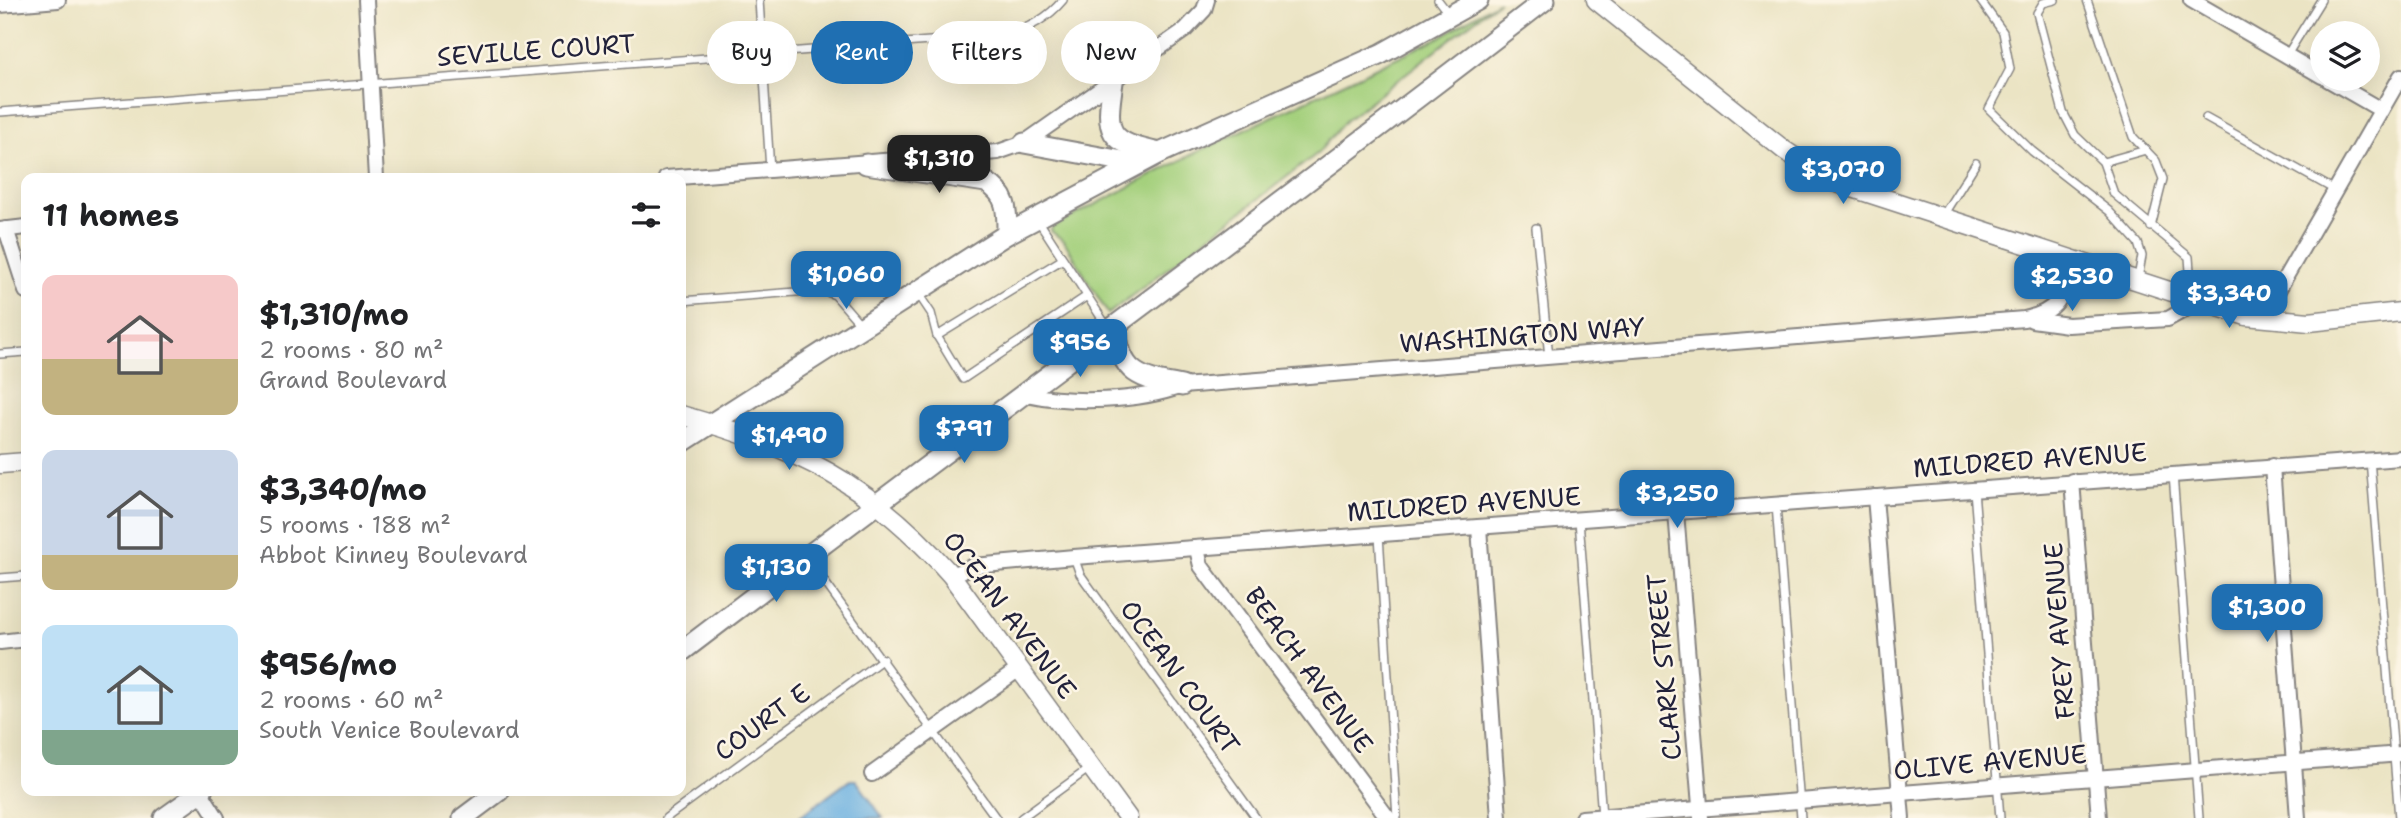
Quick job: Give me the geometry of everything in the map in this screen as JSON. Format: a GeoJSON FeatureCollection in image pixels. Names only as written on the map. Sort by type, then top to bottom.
{"type":"FeatureCollection","features":[{"type":"Feature","properties":{"kind":"main road"},"geometry":{"type":"LineString","coordinates":[[686,439],[1007,234],[1160,153],[1381,54],[1478,0]]}},
{"type":"Feature","properties":{"kind":"main road"},"geometry":{"type":"LineString","coordinates":[[686,648],[805,555],[1027,394],[1545,0]]}},
{"type":"Feature","properties":{"kind":"main road"},"geometry":{"type":"LineString","coordinates":[[1113,84],[1108,123],[1117,138],[1129,147],[1160,153]]}},
{"type":"Feature","properties":{"kind":"main road"},"geometry":{"type":"LineString","coordinates":[[1024,143],[1139,164]]}},
{"type":"Feature","properties":{"kind":"main road"},"geometry":{"type":"LineString","coordinates":[[866,164],[986,182],[997,189],[1005,201],[1007,234]]}},
{"type":"Feature","properties":{"kind":"main road"},"geometry":{"type":"LineString","coordinates":[[1113,329],[1118,353],[1135,374],[1182,386]]}},
{"type":"Feature","properties":{"kind":"main road"},"geometry":{"type":"LineString","coordinates":[[164,818],[193,796]]}},
{"type":"Feature","properties":{"kind":"main road"},"geometry":{"type":"LineString","coordinates":[[463,818],[492,796]]}},
{"type":"Feature","properties":{"kind":"street"},"geometry":{"type":"LineString","coordinates":[[0,5],[58,0]]}},
{"type":"Feature","properties":{"kind":"street"},"geometry":{"type":"LineString","coordinates":[[366,0],[376,173]]}},
{"type":"Feature","properties":{"kind":"street"},"geometry":{"type":"LineString","coordinates":[[1161,47],[1185,30],[1204,10],[1207,0]]}},
{"type":"Feature","properties":{"kind":"street"},"geometry":{"type":"LineString","coordinates":[[1596,0],[1808,168],[1831,181],[2190,299],[2268,319],[2343,321],[2400,308]]}},
{"type":"Feature","properties":{"kind":"street"},"geometry":{"type":"LineString","coordinates":[[2195,1],[2310,69]]}},
{"type":"Feature","properties":{"kind":"street"},"geometry":{"type":"LineString","coordinates":[[2268,319],[2277,292],[2401,76]]}},
{"type":"Feature","properties":{"kind":"street"},"geometry":{"type":"LineString","coordinates":[[686,177],[998,152],[1024,143],[1110,84]]}},
{"type":"Feature","properties":{"kind":"street"},"geometry":{"type":"LineString","coordinates":[[2348,91],[2381,110]]}},
{"type":"Feature","properties":{"kind":"street"},"geometry":{"type":"LineString","coordinates":[[21,227],[3,229],[21,278]]}},
{"type":"Feature","properties":{"kind":"street","name":"WASHINGTON WAY"},"geometry":{"type":"LineString","coordinates":[[1027,394],[1060,402],[1163,393],[1182,386],[2024,319],[2044,315],[2057,305],[2071,260]]}},
{"type":"Feature","properties":{"kind":"street","name":"WASHINGTON WAY"},"geometry":{"type":"LineString","coordinates":[[2024,319],[2068,325],[2168,319],[2190,299]]}},
{"type":"Feature","properties":{"kind":"street","name":"OCEAN AVENUE"},"geometry":{"type":"LineString","coordinates":[[686,416],[768,442],[824,467],[878,504],[923,543],[951,575],[1128,818]]}},
{"type":"Feature","properties":{"kind":"street","name":"MILDRED AVENUE"},"geometry":{"type":"LineString","coordinates":[[951,575],[974,566],[1074,557],[2370,458],[2401,458]]}},
{"type":"Feature","properties":{"kind":"street"},"geometry":{"type":"LineString","coordinates":[[0,464],[21,462]]}},
{"type":"Feature","properties":{"kind":"street"},"geometry":{"type":"LineString","coordinates":[[2272,466],[2298,818]]}},
{"type":"Feature","properties":{"kind":"street","name":"FREY AVENUE"},"geometry":{"type":"LineString","coordinates":[[2072,481],[2099,818]]}},
{"type":"Feature","properties":{"kind":"street"},"geometry":{"type":"LineString","coordinates":[[1875,497],[1902,818]]}},
{"type":"Feature","properties":{"kind":"street","name":"CLARK STREET"},"geometry":{"type":"LineString","coordinates":[[1676,512],[1701,813]]}},
{"type":"Feature","properties":{"kind":"street"},"geometry":{"type":"LineString","coordinates":[[1479,527],[1499,818]]}},
{"type":"Feature","properties":{"kind":"street","name":"BEACH AVENUE"},"geometry":{"type":"LineString","coordinates":[[1197,549],[1201,566],[1388,818]]}},
{"type":"Feature","properties":{"kind":"street"},"geometry":{"type":"LineString","coordinates":[[0,642],[21,640]]}},
{"type":"Feature","properties":{"kind":"street"},"geometry":{"type":"LineString","coordinates":[[872,774],[1019,668]]}},
{"type":"Feature","properties":{"kind":"street","name":"OLIVE AVENUE"},"geometry":{"type":"LineString","coordinates":[[1582,818],[1701,813],[1799,801],[2398,755]]}},
{"type":"Feature","properties":{"kind":"street"},"geometry":{"type":"LineString","coordinates":[[203,796],[217,818]]}},
{"type":"Feature","properties":{"kind":"lane"},"geometry":{"type":"LineString","coordinates":[[759,0],[761,21]]}},
{"type":"Feature","properties":{"kind":"lane","name":"SEVILLE COURT"},"geometry":{"type":"LineString","coordinates":[[797,51],[1007,35],[1034,25],[1052,13],[1063,0]]}},
{"type":"Feature","properties":{"kind":"lane"},"geometry":{"type":"LineString","coordinates":[[1438,0],[1450,17]]}},
{"type":"Feature","properties":{"kind":"lane"},"geometry":{"type":"LineString","coordinates":[[1980,0],[2003,32],[2010,69],[1989,108],[2032,151],[2109,211],[2138,243],[2142,256],[2137,280]]}},
{"type":"Feature","properties":{"kind":"lane"},"geometry":{"type":"LineString","coordinates":[[2055,0],[2043,3],[2037,13],[2063,111],[2075,135],[2103,162],[2114,194],[2189,257],[2190,299]]}},
{"type":"Feature","properties":{"kind":"lane"},"geometry":{"type":"LineString","coordinates":[[2087,0],[2133,137],[2156,161],[2163,179],[2151,227]]}},
{"type":"Feature","properties":{"kind":"lane"},"geometry":{"type":"LineString","coordinates":[[2287,55],[2320,0]]}},
{"type":"Feature","properties":{"kind":"lane","name":"SEVILLE COURT"},"geometry":{"type":"LineString","coordinates":[[0,112],[707,58]]}},
{"type":"Feature","properties":{"kind":"lane"},"geometry":{"type":"LineString","coordinates":[[765,84],[770,171]]}},
{"type":"Feature","properties":{"kind":"lane"},"geometry":{"type":"LineString","coordinates":[[2206,118],[2336,190]]}},
{"type":"Feature","properties":{"kind":"lane"},"geometry":{"type":"LineString","coordinates":[[2103,162],[2146,150]]}},
{"type":"Feature","properties":{"kind":"lane"},"geometry":{"type":"LineString","coordinates":[[1941,218],[1976,163]]}},
{"type":"Feature","properties":{"kind":"lane"},"geometry":{"type":"LineString","coordinates":[[1037,218],[1087,296],[1113,329]]}},
{"type":"Feature","properties":{"kind":"lane"},"geometry":{"type":"LineString","coordinates":[[1536,228],[1549,358]]}},
{"type":"Feature","properties":{"kind":"lane"},"geometry":{"type":"LineString","coordinates":[[937,336],[1063,258]]}},
{"type":"Feature","properties":{"kind":"lane"},"geometry":{"type":"LineString","coordinates":[[686,301],[822,290],[835,295],[861,325]]}},
{"type":"Feature","properties":{"kind":"lane"},"geometry":{"type":"LineString","coordinates":[[916,290],[931,313],[937,336],[962,379],[1087,296]]}},
{"type":"Feature","properties":{"kind":"lane"},"geometry":{"type":"LineString","coordinates":[[0,354],[21,352]]}},
{"type":"Feature","properties":{"kind":"lane"},"geometry":{"type":"LineString","coordinates":[[2370,458],[2398,755],[2399,818]]}},
{"type":"Feature","properties":{"kind":"lane"},"geometry":{"type":"LineString","coordinates":[[2173,474],[2199,818]]}},
{"type":"Feature","properties":{"kind":"lane"},"geometry":{"type":"LineString","coordinates":[[1973,489],[2000,818]]}},
{"type":"Feature","properties":{"kind":"lane"},"geometry":{"type":"LineString","coordinates":[[1776,505],[1801,818]]}},
{"type":"Feature","properties":{"kind":"lane"},"geometry":{"type":"LineString","coordinates":[[1578,520],[1602,817]]}},
{"type":"Feature","properties":{"kind":"lane"},"geometry":{"type":"LineString","coordinates":[[1379,535],[1397,818]]}},
{"type":"Feature","properties":{"kind":"lane"},"geometry":{"type":"LineString","coordinates":[[805,555],[996,818]]}},
{"type":"Feature","properties":{"kind":"lane","name":"OCEAN COURT"},"geometry":{"type":"LineString","coordinates":[[1074,557],[1080,574],[1256,818]]}},
{"type":"Feature","properties":{"kind":"lane"},"geometry":{"type":"LineString","coordinates":[[0,578],[21,576]]}},
{"type":"Feature","properties":{"kind":"lane","name":"COURT E"},"geometry":{"type":"LineString","coordinates":[[666,818],[883,659]]}},
{"type":"Feature","properties":{"kind":"lane"},"geometry":{"type":"LineString","coordinates":[[1021,818],[1091,767]]}},
{"type":"Feature","properties":{"kind":"green space"},"geometry":{"type":"Polygon","coordinates":[[[1499,1],[1345,121],[1318,153],[1108,314],[1064,241],[1051,231],[1052,227],[1193,154],[1440,37],[1499,1]]]}},
{"type":"Feature","properties":{"kind":"water"},"geometry":{"type":"Polygon","coordinates":[[[850,780],[856,780],[883,818],[798,818],[850,780]]]}}]}
